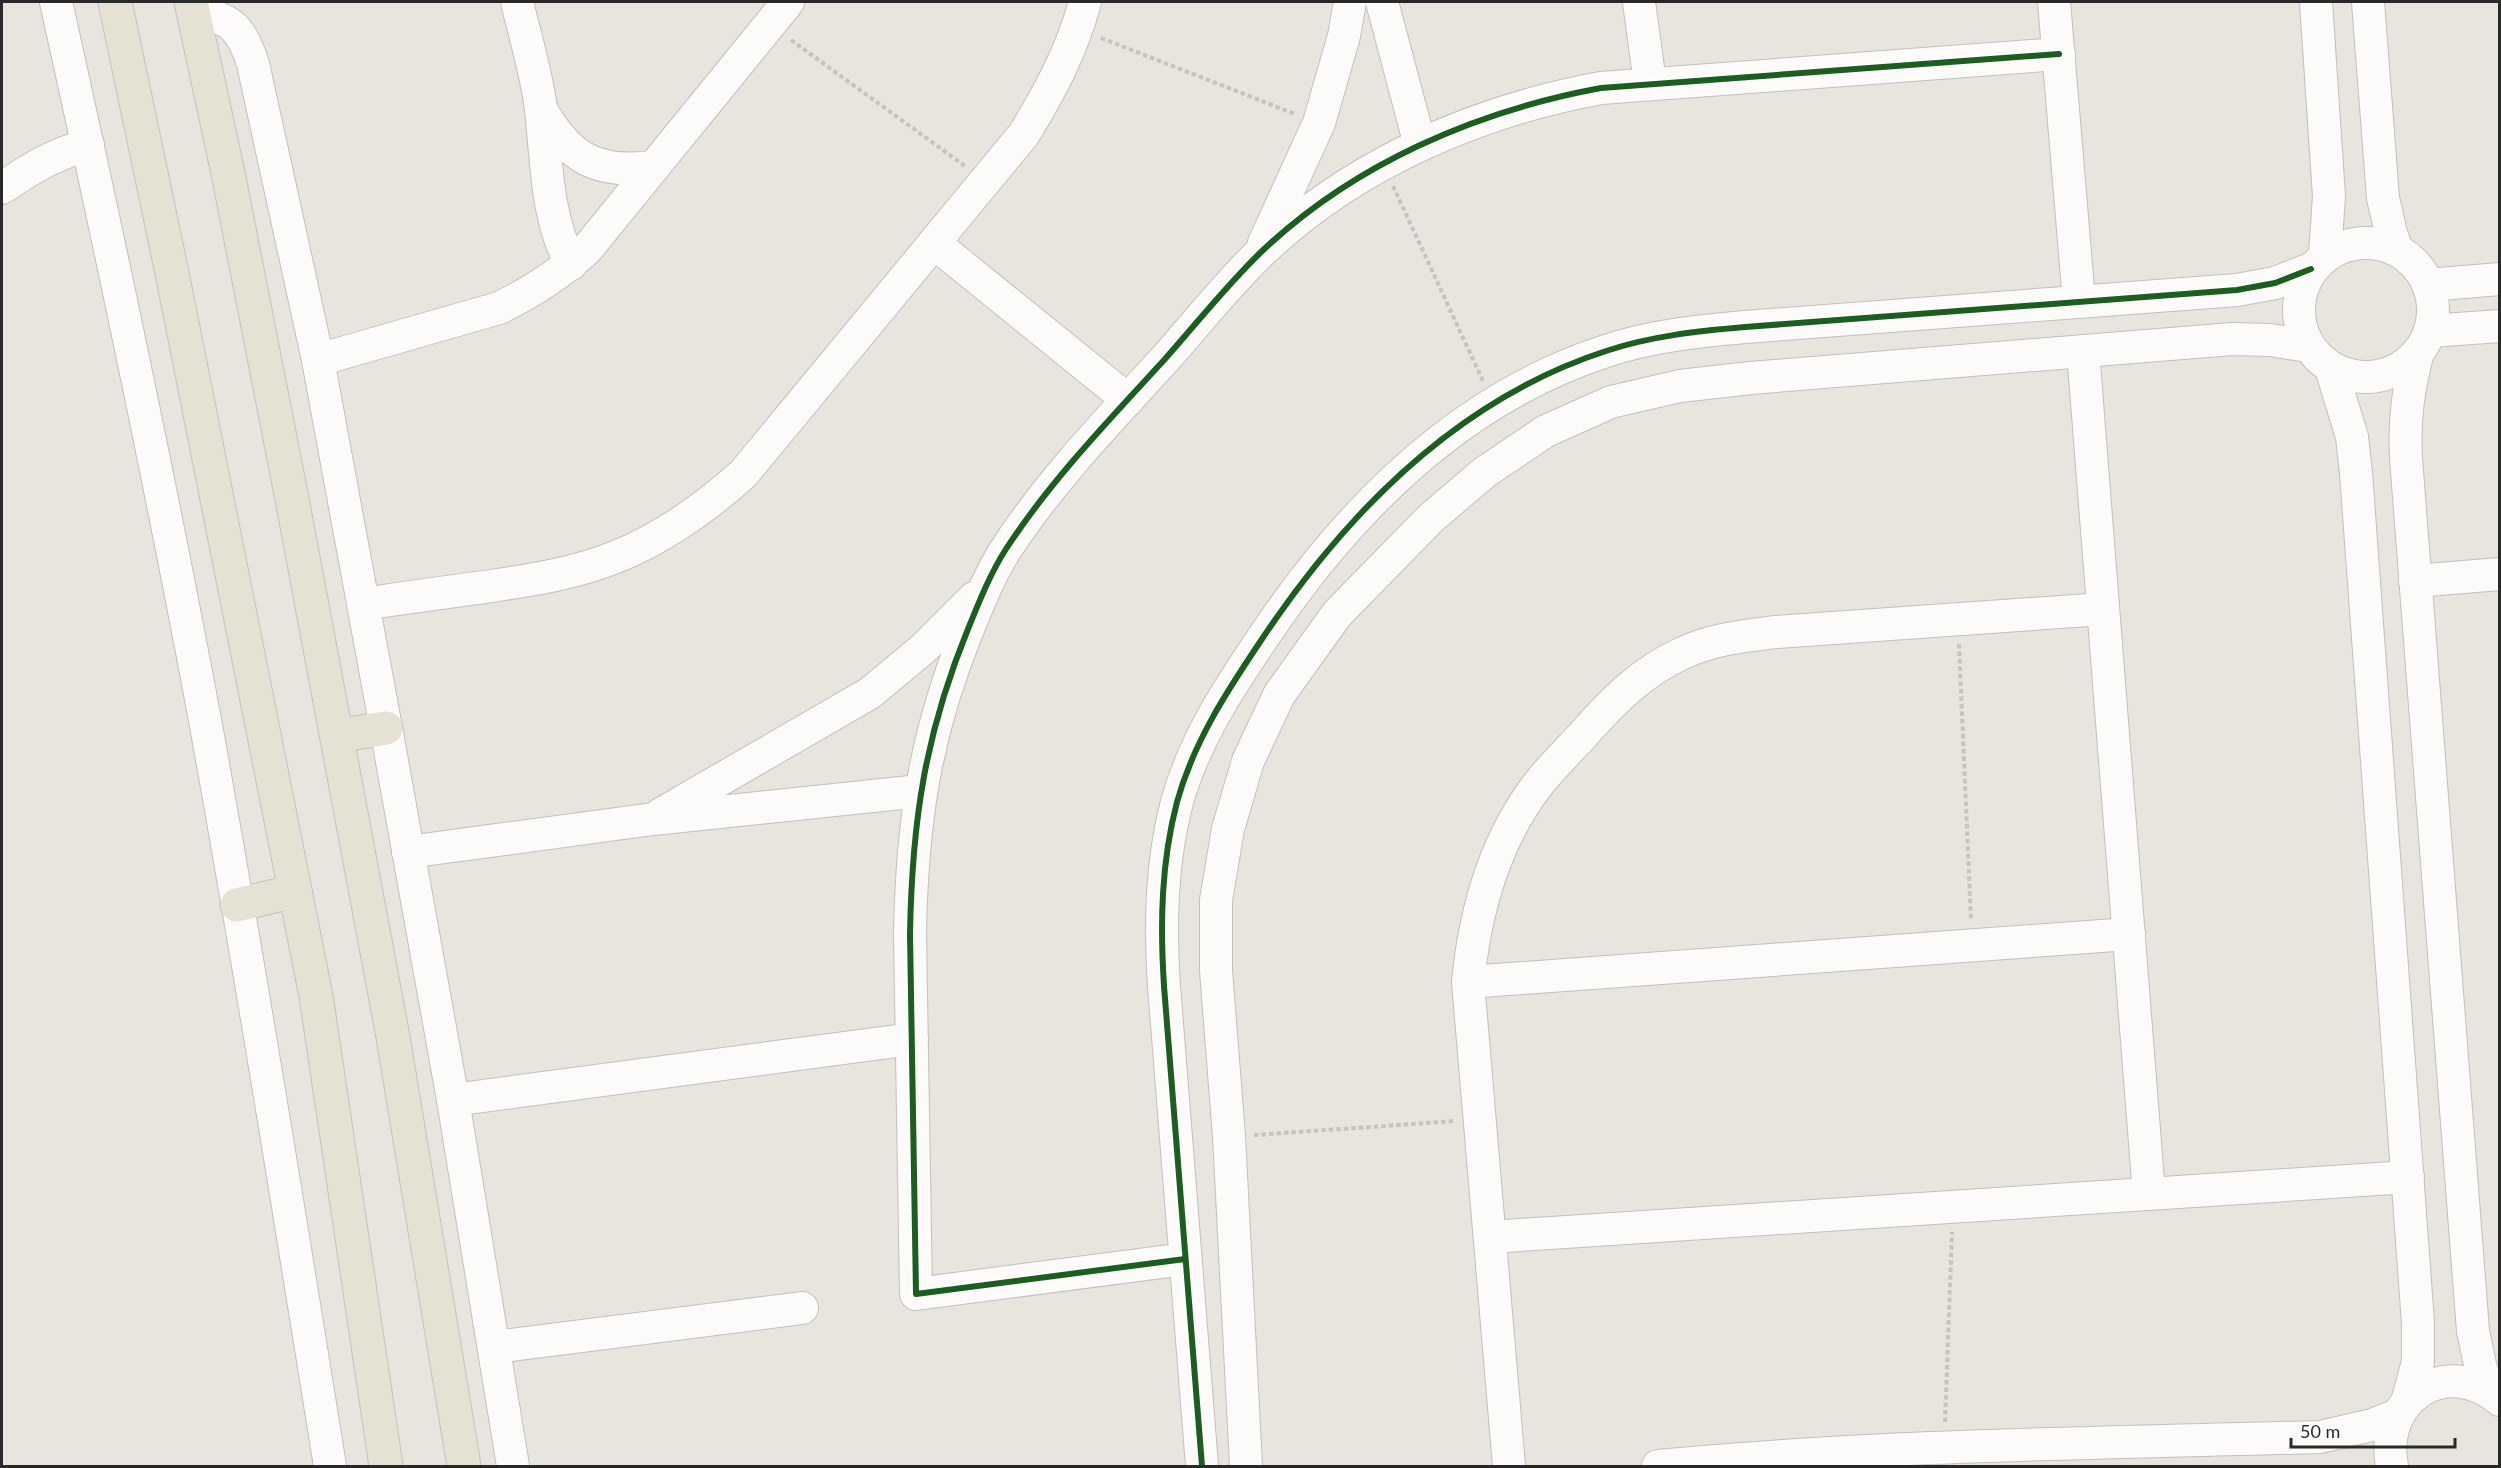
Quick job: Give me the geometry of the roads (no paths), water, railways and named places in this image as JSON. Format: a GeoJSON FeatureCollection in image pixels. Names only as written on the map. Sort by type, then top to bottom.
{"type":"FeatureCollection","features":[{"type":"Feature","properties":{"kind":"main road"},"geometry":{"type":"LineString","coordinates":[[115,2],[172,273],[316,996],[386,1467]]}},
{"type":"Feature","properties":{"kind":"main road"},"geometry":{"type":"LineString","coordinates":[[192,7],[283,452],[337,736],[393,1037],[464,1467]]}},
{"type":"Feature","properties":{"kind":"main road"},"geometry":{"type":"LineString","coordinates":[[337,736],[386,728]]}},
{"type":"Feature","properties":{"kind":"main road"},"geometry":{"type":"LineString","coordinates":[[237,905],[295,891]]}},
{"type":"Feature","properties":{"kind":"street"},"geometry":{"type":"LineString","coordinates":[[56,2],[88,145],[197,684],[237,905],[330,1467]]}},
{"type":"Feature","properties":{"kind":"street"},"geometry":{"type":"LineString","coordinates":[[517,2],[541,108],[551,211],[560,243],[571,264]]}},
{"type":"Feature","properties":{"kind":"street"},"geometry":{"type":"LineString","coordinates":[[1259,255],[1318,123],[1344,36],[1350,2]]}},
{"type":"Feature","properties":{"kind":"street"},"geometry":{"type":"LineString","coordinates":[[1382,2],[1420,145]]}},
{"type":"Feature","properties":{"kind":"street"},"geometry":{"type":"LineString","coordinates":[[1639,2],[1650,83]]}},
{"type":"Feature","properties":{"kind":"street"},"geometry":{"type":"LineString","coordinates":[[2054,2],[2079,301]]}},
{"type":"Feature","properties":{"kind":"street"},"geometry":{"type":"LineString","coordinates":[[2316,2],[2329,196],[2318,262],[2300,293],[2299,321],[2308,346],[2331,368],[2354,376],[2378,376],[2400,368],[2424,342],[2499,326]]}},
{"type":"Feature","properties":{"kind":"street"},"geometry":{"type":"LineString","coordinates":[[2368,2],[2383,198],[2397,250]]}},
{"type":"Feature","properties":{"kind":"street"},"geometry":{"type":"LineString","coordinates":[[192,7],[226,20],[243,37],[248,49],[318,360],[453,1100],[513,1467]]}},
{"type":"Feature","properties":{"kind":"street"},"geometry":{"type":"LineString","coordinates":[[318,360],[499,308],[532,291],[571,264],[587,249],[779,13]]}},
{"type":"Feature","properties":{"kind":"street"},"geometry":{"type":"LineString","coordinates":[[363,604],[542,578],[583,568],[627,553],[685,521],[715,499],[743,474],[1023,134],[1055,84],[1081,15]]}},
{"type":"Feature","properties":{"kind":"street"},"geometry":{"type":"LineString","coordinates":[[1185,1259],[916,1294],[911,886],[920,791],[930,738],[945,686],[985,588],[1004,552],[1027,518],[1128,400],[1259,255],[1297,220],[1338,190],[1420,145],[1504,111],[1552,97],[1601,88],[2058,54]]}},
{"type":"Feature","properties":{"kind":"street"},"geometry":{"type":"LineString","coordinates":[[541,108],[554,133],[574,153],[599,165],[627,170],[654,167]]}},
{"type":"Feature","properties":{"kind":"street"},"geometry":{"type":"LineString","coordinates":[[2,188],[42,161],[88,145]]}},
{"type":"Feature","properties":{"kind":"street"},"geometry":{"type":"LineString","coordinates":[[934,243],[1128,400]]}},
{"type":"Feature","properties":{"kind":"street"},"geometry":{"type":"LineString","coordinates":[[1202,1467],[1160,925],[1165,863],[1177,803],[1194,752],[1219,704],[1283,607],[1323,555],[1407,467],[1455,428],[1493,403],[1562,367],[1606,351],[1652,339],[1710,330],[2257,287],[2275,283],[2348,244],[2373,243],[2397,250],[2416,265],[2428,285],[2433,308],[2408,387],[2404,422],[2473,1331],[2479,1362],[2495,1396]]}},
{"type":"Feature","properties":{"kind":"street"},"geometry":{"type":"LineString","coordinates":[[2428,285],[2499,279]]}},
{"type":"Feature","properties":{"kind":"street"},"geometry":{"type":"LineString","coordinates":[[1246,1467],[1229,1136],[1216,971],[1216,900],[1228,829],[1248,760],[1279,695],[1337,614],[1431,518],[1485,472],[1546,431],[1611,402],[1680,386],[1751,378],[2232,339],[2270,340],[2308,346]]}},
{"type":"Feature","properties":{"kind":"street"},"geometry":{"type":"LineString","coordinates":[[2083,351],[2149,1194]]}},
{"type":"Feature","properties":{"kind":"street"},"geometry":{"type":"LineString","coordinates":[[2331,368],[2349,428],[2356,473],[2419,1343],[2418,1362],[2402,1408],[2390,1432],[2389,1450],[2392,1467]]}},
{"type":"Feature","properties":{"kind":"street"},"geometry":{"type":"LineString","coordinates":[[2415,581],[2499,574]]}},
{"type":"Feature","properties":{"kind":"street"},"geometry":{"type":"LineString","coordinates":[[653,819],[870,693],[924,648],[985,588]]}},
{"type":"Feature","properties":{"kind":"street"},"geometry":{"type":"LineString","coordinates":[[1509,1467],[1468,982],[1472,939],[1482,898],[1496,857],[1515,819],[1539,784],[1606,709],[1642,677],[1683,653],[1728,638],[1776,632],[2103,609]]}},
{"type":"Feature","properties":{"kind":"street"},"geometry":{"type":"LineString","coordinates":[[408,852],[653,819],[920,791]]}},
{"type":"Feature","properties":{"kind":"street"},"geometry":{"type":"LineString","coordinates":[[1468,982],[2129,934]]}},
{"type":"Feature","properties":{"kind":"street"},"geometry":{"type":"LineString","coordinates":[[453,1100],[912,1039]]}},
{"type":"Feature","properties":{"kind":"street"},"geometry":{"type":"LineString","coordinates":[[1490,1237],[2408,1177]]}},
{"type":"Feature","properties":{"kind":"street"},"geometry":{"type":"LineString","coordinates":[[495,1347],[802,1308]]}},
{"type":"Feature","properties":{"kind":"street"},"geometry":{"type":"LineString","coordinates":[[1658,1467],[1810,1455],[1944,1448],[2320,1437],[2364,1428],[2402,1408],[2421,1390],[2438,1383],[2474,1384],[2495,1396]]}}]}
